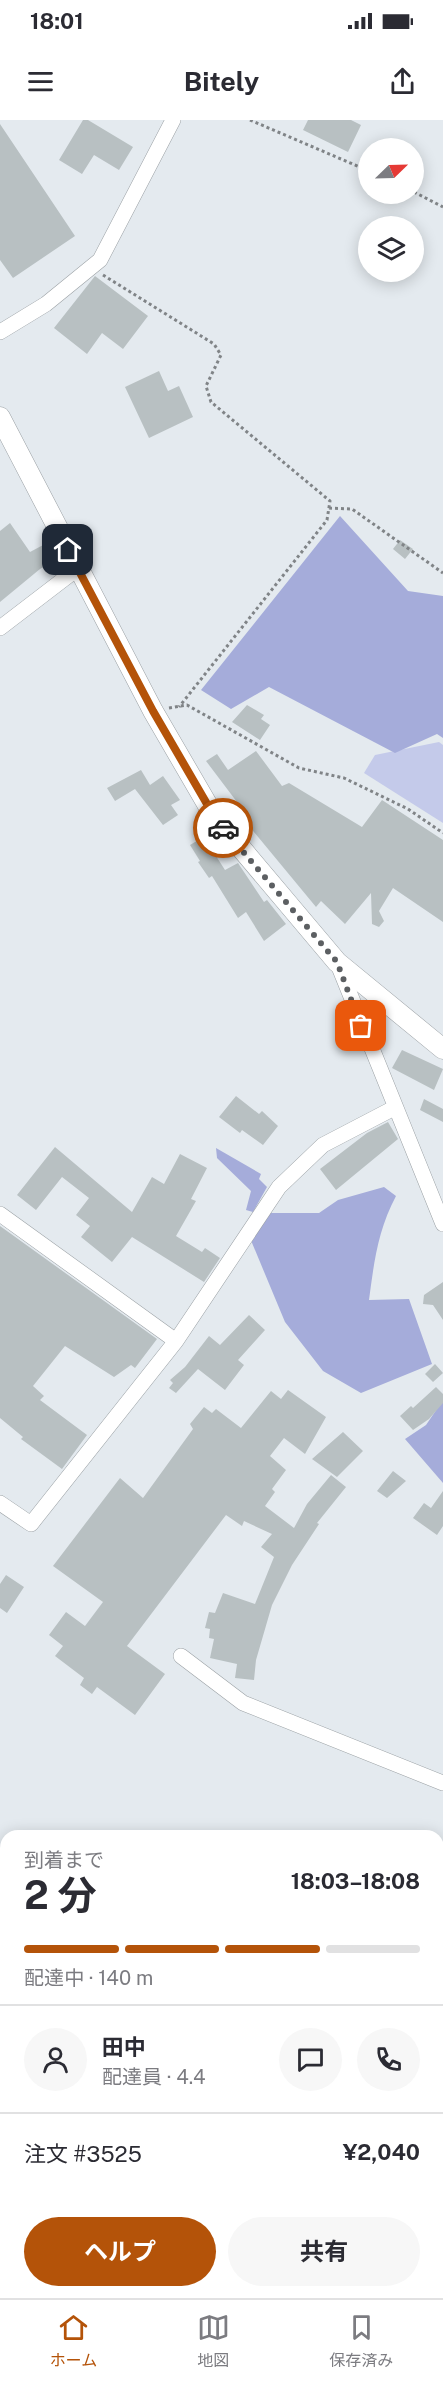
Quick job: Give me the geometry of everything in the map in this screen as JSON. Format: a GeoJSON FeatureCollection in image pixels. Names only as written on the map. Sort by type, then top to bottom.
{"type":"FeatureCollection","features":[{"type":"Feature","properties":{"kind":"main road"},"geometry":{"type":"LineString","coordinates":[[0,417],[77,569],[153,711],[214,816],[337,962],[443,1049]]}},
{"type":"Feature","properties":{"kind":"street"},"geometry":{"type":"LineString","coordinates":[[0,332],[46,304],[100,260],[173,120]]}},
{"type":"Feature","properties":{"kind":"street"},"geometry":{"type":"LineString","coordinates":[[0,628],[77,569]]}},
{"type":"Feature","properties":{"kind":"street"},"geometry":{"type":"LineString","coordinates":[[337,962],[361,1026],[384,1074],[394,1108],[443,1224]]}},
{"type":"Feature","properties":{"kind":"street"},"geometry":{"type":"LineString","coordinates":[[0,1503],[30,1524],[176,1341],[279,1187],[323,1144],[394,1108]]}},
{"type":"Feature","properties":{"kind":"street"},"geometry":{"type":"LineString","coordinates":[[0,1214],[176,1341]]}},
{"type":"Feature","properties":{"kind":"street"},"geometry":{"type":"LineString","coordinates":[[181,1656],[243,1703],[443,1783]]}},
{"type":"Feature","properties":{"kind":"path"},"geometry":{"type":"LineString","coordinates":[[250,120],[358,166]]}},
{"type":"Feature","properties":{"kind":"path"},"geometry":{"type":"LineString","coordinates":[[424,197],[443,207]]}},
{"type":"Feature","properties":{"kind":"path"},"geometry":{"type":"LineString","coordinates":[[91,267],[214,344],[221,355],[206,386],[211,402],[308,480],[330,501],[327,520],[179,706]]}},
{"type":"Feature","properties":{"kind":"path"},"geometry":{"type":"LineString","coordinates":[[329,508],[352,509],[443,573]]}},
{"type":"Feature","properties":{"kind":"path"},"geometry":{"type":"LineString","coordinates":[[153,711],[187,705],[299,768],[344,778],[408,809],[443,833]]}},
{"type":"Feature","properties":{"kind":"shaded area"},"geometry":{"type":"Polygon","coordinates":[[[340,516],[408,591],[443,596],[443,738],[437,734],[395,753],[269,687],[231,709],[201,690],[340,516]]]}},
{"type":"Feature","properties":{"kind":"shaded area"},"geometry":{"type":"Polygon","coordinates":[[[439,742],[443,745],[443,823],[364,773],[375,755],[439,742]]]}},
{"type":"Feature","properties":{"kind":"shaded area"},"geometry":{"type":"Polygon","coordinates":[[[216,1148],[261,1174],[259,1179],[267,1187],[253,1212],[246,1210],[251,1191],[217,1158],[216,1148]]]}},
{"type":"Feature","properties":{"kind":"shaded area"},"geometry":{"type":"Polygon","coordinates":[[[384,1187],[396,1196],[381,1234],[369,1300],[409,1299],[432,1364],[361,1393],[323,1371],[285,1322],[250,1238],[262,1213],[319,1213],[338,1200],[384,1187]]]}},
{"type":"Feature","properties":{"kind":"shaded area"},"geometry":{"type":"Polygon","coordinates":[[[443,1400],[443,1483],[405,1439],[426,1425],[443,1400]]]}},
{"type":"Feature","properties":{"kind":"building"},"geometry":{"type":"Polygon","coordinates":[[[83,120],[88,120],[133,147],[119,170],[94,155],[82,174],[59,160],[83,120]]]}},
{"type":"Feature","properties":{"kind":"building"},"geometry":{"type":"Polygon","coordinates":[[[308,120],[351,120],[361,125],[348,152],[303,130],[308,120]]]}},
{"type":"Feature","properties":{"kind":"building"},"geometry":{"type":"Polygon","coordinates":[[[0,124],[75,236],[13,278],[0,260],[0,124]]]}},
{"type":"Feature","properties":{"kind":"building"},"geometry":{"type":"Polygon","coordinates":[[[95,276],[148,316],[123,349],[102,333],[87,354],[54,328],[95,276]]]}},
{"type":"Feature","properties":{"kind":"building"},"geometry":{"type":"Polygon","coordinates":[[[159,371],[168,391],[179,386],[193,417],[149,438],[125,387],[159,371]]]}},
{"type":"Feature","properties":{"kind":"building"},"geometry":{"type":"Polygon","coordinates":[[[10,523],[30,552],[45,544],[54,561],[40,569],[0,602],[0,531],[10,523]]]}},
{"type":"Feature","properties":{"kind":"building"},"geometry":{"type":"Polygon","coordinates":[[[400,540],[413,549],[405,559],[393,549],[400,540]]]}},
{"type":"Feature","properties":{"kind":"building"},"geometry":{"type":"Polygon","coordinates":[[[247,705],[264,715],[261,719],[270,725],[260,740],[232,722],[247,705]]]}},
{"type":"Feature","properties":{"kind":"building"},"geometry":{"type":"Polygon","coordinates":[[[256,751],[282,786],[289,783],[362,827],[382,800],[443,840],[443,922],[393,888],[379,911],[384,921],[379,927],[372,924],[371,893],[345,924],[321,901],[316,907],[235,809],[240,806],[206,761],[217,754],[228,770],[256,751]]]}},
{"type":"Feature","properties":{"kind":"building"},"geometry":{"type":"Polygon","coordinates":[[[141,770],[150,785],[163,776],[180,800],[171,805],[178,815],[163,825],[135,789],[115,801],[107,788],[141,770]]]}},
{"type":"Feature","properties":{"kind":"building"},"geometry":{"type":"Polygon","coordinates":[[[200,839],[204,844],[207,842],[225,870],[238,863],[264,902],[267,900],[286,924],[264,941],[246,912],[238,918],[212,876],[209,878],[198,862],[200,861],[190,845],[200,839]]]}},
{"type":"Feature","properties":{"kind":"building"},"geometry":{"type":"Polygon","coordinates":[[[402,1050],[443,1069],[434,1090],[392,1068],[402,1050]]]}},
{"type":"Feature","properties":{"kind":"building"},"geometry":{"type":"Polygon","coordinates":[[[236,1096],[259,1114],[262,1111],[278,1126],[263,1145],[242,1130],[240,1133],[219,1117],[236,1096]]]}},
{"type":"Feature","properties":{"kind":"building"},"geometry":{"type":"Polygon","coordinates":[[[424,1099],[443,1109],[443,1122],[420,1110],[424,1099]]]}},
{"type":"Feature","properties":{"kind":"building"},"geometry":{"type":"Polygon","coordinates":[[[388,1122],[398,1139],[336,1190],[320,1169],[367,1133],[388,1122]]]}},
{"type":"Feature","properties":{"kind":"building"},"geometry":{"type":"Polygon","coordinates":[[[55,1147],[132,1212],[152,1177],[164,1184],[180,1154],[207,1168],[191,1199],[196,1201],[176,1236],[202,1252],[205,1248],[220,1258],[204,1282],[132,1237],[112,1262],[81,1237],[90,1226],[76,1215],[89,1198],[62,1177],[36,1210],[17,1195],[55,1147]]]}},
{"type":"Feature","properties":{"kind":"building"},"geometry":{"type":"Polygon","coordinates":[[[0,1226],[157,1339],[135,1368],[131,1365],[114,1377],[65,1346],[33,1386],[44,1396],[40,1400],[87,1435],[62,1469],[21,1439],[23,1437],[0,1418],[0,1226]]]}},
{"type":"Feature","properties":{"kind":"building"},"geometry":{"type":"Polygon","coordinates":[[[443,1282],[443,1320],[433,1305],[423,1304],[424,1295],[443,1282]]]}},
{"type":"Feature","properties":{"kind":"building"},"geometry":{"type":"Polygon","coordinates":[[[249,1315],[265,1330],[238,1360],[244,1365],[225,1390],[198,1369],[176,1393],[169,1388],[173,1383],[170,1380],[185,1367],[209,1336],[220,1345],[249,1315]]]}},
{"type":"Feature","properties":{"kind":"building"},"geometry":{"type":"Polygon","coordinates":[[[435,1364],[443,1373],[433,1382],[425,1374],[435,1364]]]}},
{"type":"Feature","properties":{"kind":"building"},"geometry":{"type":"Polygon","coordinates":[[[436,1387],[443,1394],[443,1403],[429,1419],[413,1430],[400,1416],[411,1406],[413,1408],[436,1387]]]}},
{"type":"Feature","properties":{"kind":"building"},"geometry":{"type":"Polygon","coordinates":[[[288,1390],[326,1417],[305,1454],[284,1438],[270,1456],[286,1470],[272,1489],[275,1492],[265,1506],[294,1528],[307,1504],[331,1475],[346,1487],[317,1523],[319,1524],[292,1565],[272,1605],[256,1660],[254,1680],[235,1678],[237,1664],[210,1658],[214,1639],[209,1638],[210,1629],[205,1628],[209,1612],[215,1613],[223,1593],[255,1604],[274,1557],[261,1547],[272,1534],[244,1521],[242,1526],[226,1515],[127,1646],[165,1674],[135,1715],[97,1687],[92,1694],[80,1685],[84,1678],[55,1656],[63,1646],[49,1635],[66,1612],[85,1626],[103,1602],[53,1566],[120,1478],[143,1498],[193,1429],[190,1424],[204,1407],[212,1413],[216,1409],[241,1428],[271,1391],[281,1399],[288,1390]]]}},
{"type":"Feature","properties":{"kind":"building"},"geometry":{"type":"Polygon","coordinates":[[[343,1432],[363,1451],[337,1477],[312,1459],[343,1432]]]}},
{"type":"Feature","properties":{"kind":"building"},"geometry":{"type":"Polygon","coordinates":[[[393,1471],[406,1481],[387,1498],[377,1491],[393,1471]]]}},
{"type":"Feature","properties":{"kind":"building"},"geometry":{"type":"Polygon","coordinates":[[[443,1491],[443,1526],[437,1535],[413,1518],[424,1503],[431,1508],[443,1491]]]}},
{"type":"Feature","properties":{"kind":"building"},"geometry":{"type":"Polygon","coordinates":[[[6,1575],[24,1587],[7,1613],[0,1608],[0,1584],[6,1575]]]}},
{"type":"Feature","properties":{"kind":"way so far"},"geometry":{"type":"LineString","coordinates":[[223,828],[337,962],[361,1026]]}},
{"type":"Feature","properties":{"kind":"route"},"geometry":{"type":"LineString","coordinates":[[68,550],[153,711],[223,828]]}}]}
